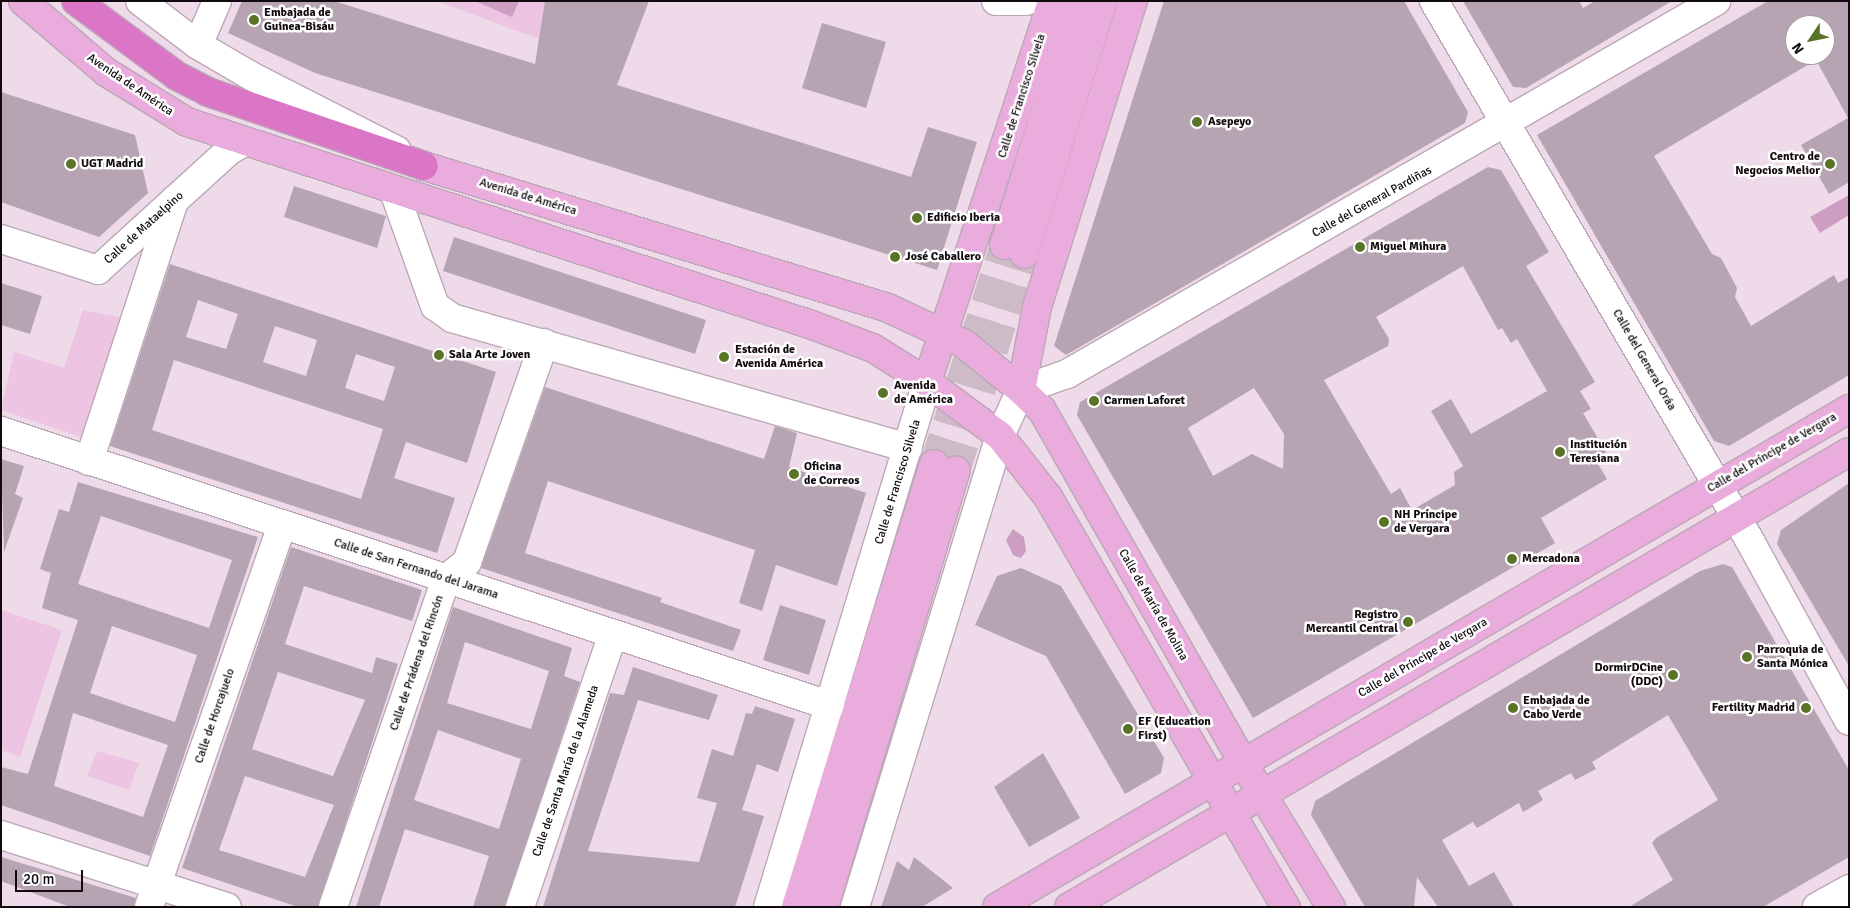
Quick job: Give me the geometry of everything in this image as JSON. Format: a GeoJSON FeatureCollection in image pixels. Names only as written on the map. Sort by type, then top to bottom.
{"type":"FeatureCollection","features":[{"type":"Feature","properties":{"kind":"highway"},"geometry":{"type":"LineString","coordinates":[[76,1],[177,76],[208,92],[424,166]]}},
{"type":"Feature","properties":{"kind":"main road","name":"Avenida de América"},"geometry":{"type":"LineString","coordinates":[[23,1],[106,72],[160,107],[246,141],[812,325],[873,348],[927,382],[1000,436]]}},
{"type":"Feature","properties":{"kind":"main road","name":"Calle de Francisco Silvela"},"geometry":{"type":"LineString","coordinates":[[927,382],[1052,1]]}},
{"type":"Feature","properties":{"kind":"main road"},"geometry":{"type":"LineString","coordinates":[[1080,1],[1014,250],[1103,1]]}},
{"type":"Feature","properties":{"kind":"main road"},"geometry":{"type":"LineString","coordinates":[[1022,390],[1037,307],[1133,1]]}},
{"type":"Feature","properties":{"kind":"main road","name":"Avenida de América"},"geometry":{"type":"LineString","coordinates":[[424,166],[824,286],[943,334]]}},
{"type":"Feature","properties":{"kind":"main road","name":"Calle de María de Molina"},"geometry":{"type":"LineString","coordinates":[[943,334],[963,343],[1022,390],[1042,410],[1243,763],[1331,907]]}},
{"type":"Feature","properties":{"kind":"main road","name":"Calle del Príncipe de Vergara"},"geometry":{"type":"LineString","coordinates":[[997,907],[1849,409]]}},
{"type":"Feature","properties":{"kind":"main road"},"geometry":{"type":"LineString","coordinates":[[1000,436],[1048,497],[1286,907]]}},
{"type":"Feature","properties":{"kind":"main road"},"geometry":{"type":"LineString","coordinates":[[1069,907],[1849,452]]}},
{"type":"Feature","properties":{"kind":"main road"},"geometry":{"type":"LineString","coordinates":[[796,907],[945,468],[824,907]]}},
{"type":"Feature","properties":{"kind":"street","name":"Avenida de América"},"geometry":{"type":"LineString","coordinates":[[140,1],[198,45],[424,166]]}},
{"type":"Feature","properties":{"kind":"street"},"geometry":{"type":"LineString","coordinates":[[198,45],[217,1]]}},
{"type":"Feature","properties":{"kind":"street"},"geometry":{"type":"LineString","coordinates":[[996,1],[1026,1]]}},
{"type":"Feature","properties":{"kind":"street","name":"Calle del General Oráa"},"geometry":{"type":"LineString","coordinates":[[1434,1],[1718,485],[1849,721]]}},
{"type":"Feature","properties":{"kind":"street","name":"Calle del General Pardiñas"},"geometry":{"type":"LineString","coordinates":[[1022,390],[1067,374],[1507,124],[1716,1]]}},
{"type":"Feature","properties":{"kind":"street","name":"Calle de Mataelpino"},"geometry":{"type":"LineString","coordinates":[[1,239],[98,270],[230,150],[246,141]]}},
{"type":"Feature","properties":{"kind":"street"},"geometry":{"type":"LineString","coordinates":[[394,190],[435,306],[452,318],[908,448]]}},
{"type":"Feature","properties":{"kind":"street"},"geometry":{"type":"LineString","coordinates":[[89,461],[174,201]]}},
{"type":"Feature","properties":{"kind":"street","name":"Calle de Prádena del Rincón"},"geometry":{"type":"LineString","coordinates":[[334,907],[446,579],[467,562],[544,343]]}},
{"type":"Feature","properties":{"kind":"street","name":"Calle de Francisco Silvela"},"geometry":{"type":"LineString","coordinates":[[768,907],[831,706],[927,382]]}},
{"type":"Feature","properties":{"kind":"street"},"geometry":{"type":"LineString","coordinates":[[855,907],[1000,436],[1022,390]]}},
{"type":"Feature","properties":{"kind":"street","name":"Calle de San Fernando del Jarama"},"geometry":{"type":"LineString","coordinates":[[1,431],[282,526],[831,706]]}},
{"type":"Feature","properties":{"kind":"street","name":"Calle de Horcajuelo"},"geometry":{"type":"LineString","coordinates":[[152,896],[282,526]]}},
{"type":"Feature","properties":{"kind":"street","name":"Calle de Santa María de la Alameda"},"geometry":{"type":"LineString","coordinates":[[520,907],[613,634]]}},
{"type":"Feature","properties":{"kind":"street"},"geometry":{"type":"LineString","coordinates":[[1,835],[152,896],[227,907]]}},
{"type":"Feature","properties":{"kind":"street"},"geometry":{"type":"LineString","coordinates":[[1817,907],[1849,889]]}},
{"type":"Feature","properties":{"kind":"shaded area"},"geometry":{"type":"Polygon","coordinates":[[[437,1],[545,1],[539,39],[437,1]]]}},
{"type":"Feature","properties":{"kind":"shaded area"},"geometry":{"type":"Polygon","coordinates":[[[475,1],[519,1],[512,17],[475,1]]]}},
{"type":"Feature","properties":{"kind":"shaded area"},"geometry":{"type":"Polygon","coordinates":[[[1849,195],[1849,215],[1820,233],[1810,217],[1849,195]]]}},
{"type":"Feature","properties":{"kind":"shaded area"},"geometry":{"type":"Polygon","coordinates":[[[83,310],[124,318],[87,439],[1,410],[14,352],[64,368],[83,310]]]}},
{"type":"Feature","properties":{"kind":"shaded area"},"geometry":{"type":"Polygon","coordinates":[[[1013,529],[1024,537],[1026,551],[1021,558],[1013,555],[1006,540],[1013,529]]]}},
{"type":"Feature","properties":{"kind":"shaded area"},"geometry":{"type":"Polygon","coordinates":[[[1,610],[62,630],[20,757],[1,750],[1,610]]]}},
{"type":"Feature","properties":{"kind":"shaded area"},"geometry":{"type":"Polygon","coordinates":[[[97,751],[139,763],[129,790],[87,776],[97,751]]]}},
{"type":"Feature","properties":{"kind":"building"},"geometry":{"type":"Polygon","coordinates":[[[242,1],[334,1],[535,64],[545,1],[649,1],[617,85],[911,177],[928,127],[977,142],[937,270],[315,73],[228,33],[242,1]]]}},
{"type":"Feature","properties":{"kind":"building"},"geometry":{"type":"Polygon","coordinates":[[[1164,1],[1404,1],[1468,112],[1465,123],[1066,355],[1054,346],[1164,1]]]}},
{"type":"Feature","properties":{"kind":"building"},"geometry":{"type":"Polygon","coordinates":[[[1463,1],[1579,1],[1583,8],[1595,1],[1672,1],[1526,88],[1513,87],[1463,1]]]}},
{"type":"Feature","properties":{"kind":"building"},"geometry":{"type":"Polygon","coordinates":[[[1768,1],[1849,1],[1849,182],[1829,194],[1801,145],[1848,118],[1819,65],[1835,65],[1835,15],[1785,15],[1785,65],[1808,65],[1654,156],[1712,254],[1721,258],[1737,288],[1735,297],[1751,326],[1834,275],[1838,283],[1849,277],[1849,375],[1729,446],[1714,441],[1537,135],[1768,1]]]}},
{"type":"Feature","properties":{"kind":"building"},"geometry":{"type":"Polygon","coordinates":[[[822,23],[886,42],[866,108],[802,88],[822,23]]]}},
{"type":"Feature","properties":{"kind":"building","name":"UGT Madrid"},"geometry":{"type":"Polygon","coordinates":[[[1,92],[135,135],[148,193],[99,237],[1,202],[1,92]]]}},
{"type":"Feature","properties":{"kind":"building"},"geometry":{"type":"Polygon","coordinates":[[[1488,167],[1501,170],[1549,252],[1526,266],[1595,382],[1580,391],[1591,409],[1583,413],[1609,457],[1598,464],[1607,479],[1541,518],[1555,543],[1253,718],[1077,415],[1080,402],[1488,167]],[[1463,266],[1376,317],[1389,339],[1388,346],[1324,380],[1391,494],[1400,488],[1412,510],[1455,485],[1454,472],[1463,466],[1431,411],[1451,399],[1471,434],[1547,391],[1517,339],[1511,343],[1502,328],[1498,330],[1463,266]],[[1254,388],[1188,428],[1213,476],[1252,454],[1283,469],[1284,434],[1254,388]]]}},
{"type":"Feature","properties":{"kind":"building"},"geometry":{"type":"Polygon","coordinates":[[[294,186],[386,216],[377,248],[284,217],[294,186]]]}},
{"type":"Feature","properties":{"kind":"building"},"geometry":{"type":"Polygon","coordinates":[[[454,237],[706,320],[695,354],[443,271],[454,237]]]}},
{"type":"Feature","properties":{"kind":"building"},"geometry":{"type":"Polygon","coordinates":[[[170,264],[496,372],[467,463],[406,442],[394,478],[455,498],[437,553],[110,446],[170,264]],[[198,300],[186,337],[226,349],[238,314],[198,300]],[[275,326],[263,362],[306,376],[317,340],[275,326]],[[356,354],[345,388],[384,401],[395,367],[356,354]],[[174,360],[152,430],[361,499],[383,429],[174,360]]]}},
{"type":"Feature","properties":{"kind":"building"},"geometry":{"type":"Polygon","coordinates":[[[1,283],[42,296],[30,334],[1,325],[1,283]]]}},
{"type":"Feature","properties":{"kind":"building"},"geometry":{"type":"Polygon","coordinates":[[[545,387],[764,459],[775,426],[797,433],[789,467],[866,493],[837,586],[776,565],[762,611],[739,603],[755,550],[548,481],[525,553],[662,598],[660,602],[741,630],[733,651],[481,568],[545,387]]]}},
{"type":"Feature","properties":{"kind":"building"},"geometry":{"type":"Polygon","coordinates":[[[1,459],[24,466],[15,494],[23,498],[4,552],[1,459]]]}},
{"type":"Feature","properties":{"kind":"building"},"geometry":{"type":"Polygon","coordinates":[[[78,482],[258,537],[150,856],[1,805],[1,767],[28,774],[78,620],[42,608],[51,573],[40,569],[59,509],[69,512],[78,482]],[[101,516],[78,584],[209,628],[232,560],[101,516]],[[112,626],[90,693],[175,722],[197,655],[112,626]],[[73,713],[54,786],[143,817],[168,745],[73,713]]]}},
{"type":"Feature","properties":{"kind":"building"},"geometry":{"type":"Polygon","coordinates":[[[1849,483],[1849,666],[1777,544],[1781,530],[1849,483]]]}},
{"type":"Feature","properties":{"kind":"building"},"geometry":{"type":"Polygon","coordinates":[[[291,547],[422,590],[412,621],[304,586],[285,644],[372,673],[376,657],[398,664],[318,907],[298,907],[182,868],[291,547]],[[278,672],[252,749],[333,776],[365,700],[278,672]],[[245,776],[219,850],[305,877],[334,805],[245,776]]]}},
{"type":"Feature","properties":{"kind":"building"},"geometry":{"type":"Polygon","coordinates":[[[1723,564],[1732,567],[1849,770],[1849,857],[1763,907],[1629,907],[1673,880],[1652,843],[1656,838],[1718,800],[1668,715],[1592,762],[1596,769],[1575,780],[1571,773],[1538,791],[1543,800],[1523,812],[1519,803],[1477,828],[1473,822],[1442,840],[1469,886],[1494,872],[1514,907],[1438,907],[1417,877],[1414,907],[1365,907],[1311,815],[1315,801],[1700,571],[1723,564]]]}},
{"type":"Feature","properties":{"kind":"building"},"geometry":{"type":"Polygon","coordinates":[[[1021,568],[1061,586],[1164,758],[1161,773],[1125,794],[1046,656],[975,625],[997,576],[1021,568]]]}},
{"type":"Feature","properties":{"kind":"building"},"geometry":{"type":"Polygon","coordinates":[[[780,605],[826,620],[809,675],[763,660],[780,605]]]}},
{"type":"Feature","properties":{"kind":"building"},"geometry":{"type":"Polygon","coordinates":[[[453,607],[572,648],[564,676],[580,682],[505,907],[473,907],[489,856],[405,829],[379,907],[356,907],[453,607]],[[465,642],[447,703],[531,729],[549,671],[465,642]],[[438,730],[414,800],[499,829],[521,759],[438,730]]]}},
{"type":"Feature","properties":{"kind":"building"},"geometry":{"type":"Polygon","coordinates":[[[633,667],[718,695],[709,720],[638,700],[588,851],[699,862],[717,803],[697,798],[712,749],[733,756],[746,713],[752,714],[755,706],[795,719],[778,772],[757,764],[742,810],[764,816],[735,907],[543,907],[610,693],[624,695],[633,667]]]}},
{"type":"Feature","properties":{"kind":"building"},"geometry":{"type":"Polygon","coordinates":[[[1043,753],[1080,818],[1029,847],[994,787],[1043,753]]]}},
{"type":"Feature","properties":{"kind":"building"},"geometry":{"type":"Polygon","coordinates":[[[1,857],[136,898],[134,907],[70,907],[1,881],[1,857]]]}},
{"type":"Feature","properties":{"kind":"building"},"geometry":{"type":"Polygon","coordinates":[[[914,857],[953,888],[922,907],[881,907],[897,861],[909,870],[914,857]]]}},
{"type":"Feature","properties":{"kind":"tunnel"},"geometry":{"type":"LineString","coordinates":[[934,464],[1004,245]]}},
{"type":"Feature","properties":{"kind":"tunnel"},"geometry":{"type":"LineString","coordinates":[[956,471],[1024,254]]}},
{"type":"Feature","properties":{"kind":"place","name":"Embajada de Guinea-Bisáu"},"geometry":{"type":"Point","coordinates":[254,20]}},
{"type":"Feature","properties":{"kind":"place","name":"Asepeyo"},"geometry":{"type":"Point","coordinates":[1197,122]}},
{"type":"Feature","properties":{"kind":"place","name":"UGT Madrid"},"geometry":{"type":"Point","coordinates":[71,164]}},
{"type":"Feature","properties":{"kind":"place","name":"Centro de Negocios Melior"},"geometry":{"type":"Point","coordinates":[1830,164]}},
{"type":"Feature","properties":{"kind":"place","name":"Edificio Iberia"},"geometry":{"type":"Point","coordinates":[917,218]}},
{"type":"Feature","properties":{"kind":"place","name":"Miguel Mihura"},"geometry":{"type":"Point","coordinates":[1360,247]}},
{"type":"Feature","properties":{"kind":"place","name":"José Caballero"},"geometry":{"type":"Point","coordinates":[895,257]}},
{"type":"Feature","properties":{"kind":"place","name":"Sala Arte Joven"},"geometry":{"type":"Point","coordinates":[439,355]}},
{"type":"Feature","properties":{"kind":"place","name":"Estación de Avenida América"},"geometry":{"type":"Point","coordinates":[724,357]}},
{"type":"Feature","properties":{"kind":"place","name":"Avenida de América"},"geometry":{"type":"Point","coordinates":[883,393]}},
{"type":"Feature","properties":{"kind":"place","name":"Carmen Laforet"},"geometry":{"type":"Point","coordinates":[1094,401]}},
{"type":"Feature","properties":{"kind":"place","name":"Institución Teresiana"},"geometry":{"type":"Point","coordinates":[1560,452]}},
{"type":"Feature","properties":{"kind":"place","name":"Oficina de Correos"},"geometry":{"type":"Point","coordinates":[794,474]}},
{"type":"Feature","properties":{"kind":"place","name":"NH Príncipe de Vergara"},"geometry":{"type":"Point","coordinates":[1384,522]}},
{"type":"Feature","properties":{"kind":"place","name":"Mercadona"},"geometry":{"type":"Point","coordinates":[1512,559]}},
{"type":"Feature","properties":{"kind":"place","name":"Registro Mercantil Central"},"geometry":{"type":"Point","coordinates":[1408,622]}},
{"type":"Feature","properties":{"kind":"place","name":"Parroquia de Santa Mónica"},"geometry":{"type":"Point","coordinates":[1747,657]}},
{"type":"Feature","properties":{"kind":"place","name":"DormirDCine (DDC)"},"geometry":{"type":"Point","coordinates":[1673,675]}},
{"type":"Feature","properties":{"kind":"place","name":"Embajada de Cabo Verde"},"geometry":{"type":"Point","coordinates":[1513,708]}},
{"type":"Feature","properties":{"kind":"place","name":"Fertility Madrid"},"geometry":{"type":"Point","coordinates":[1806,708]}},
{"type":"Feature","properties":{"kind":"place","name":"EF (Education First)"},"geometry":{"type":"Point","coordinates":[1128,729]}}]}
